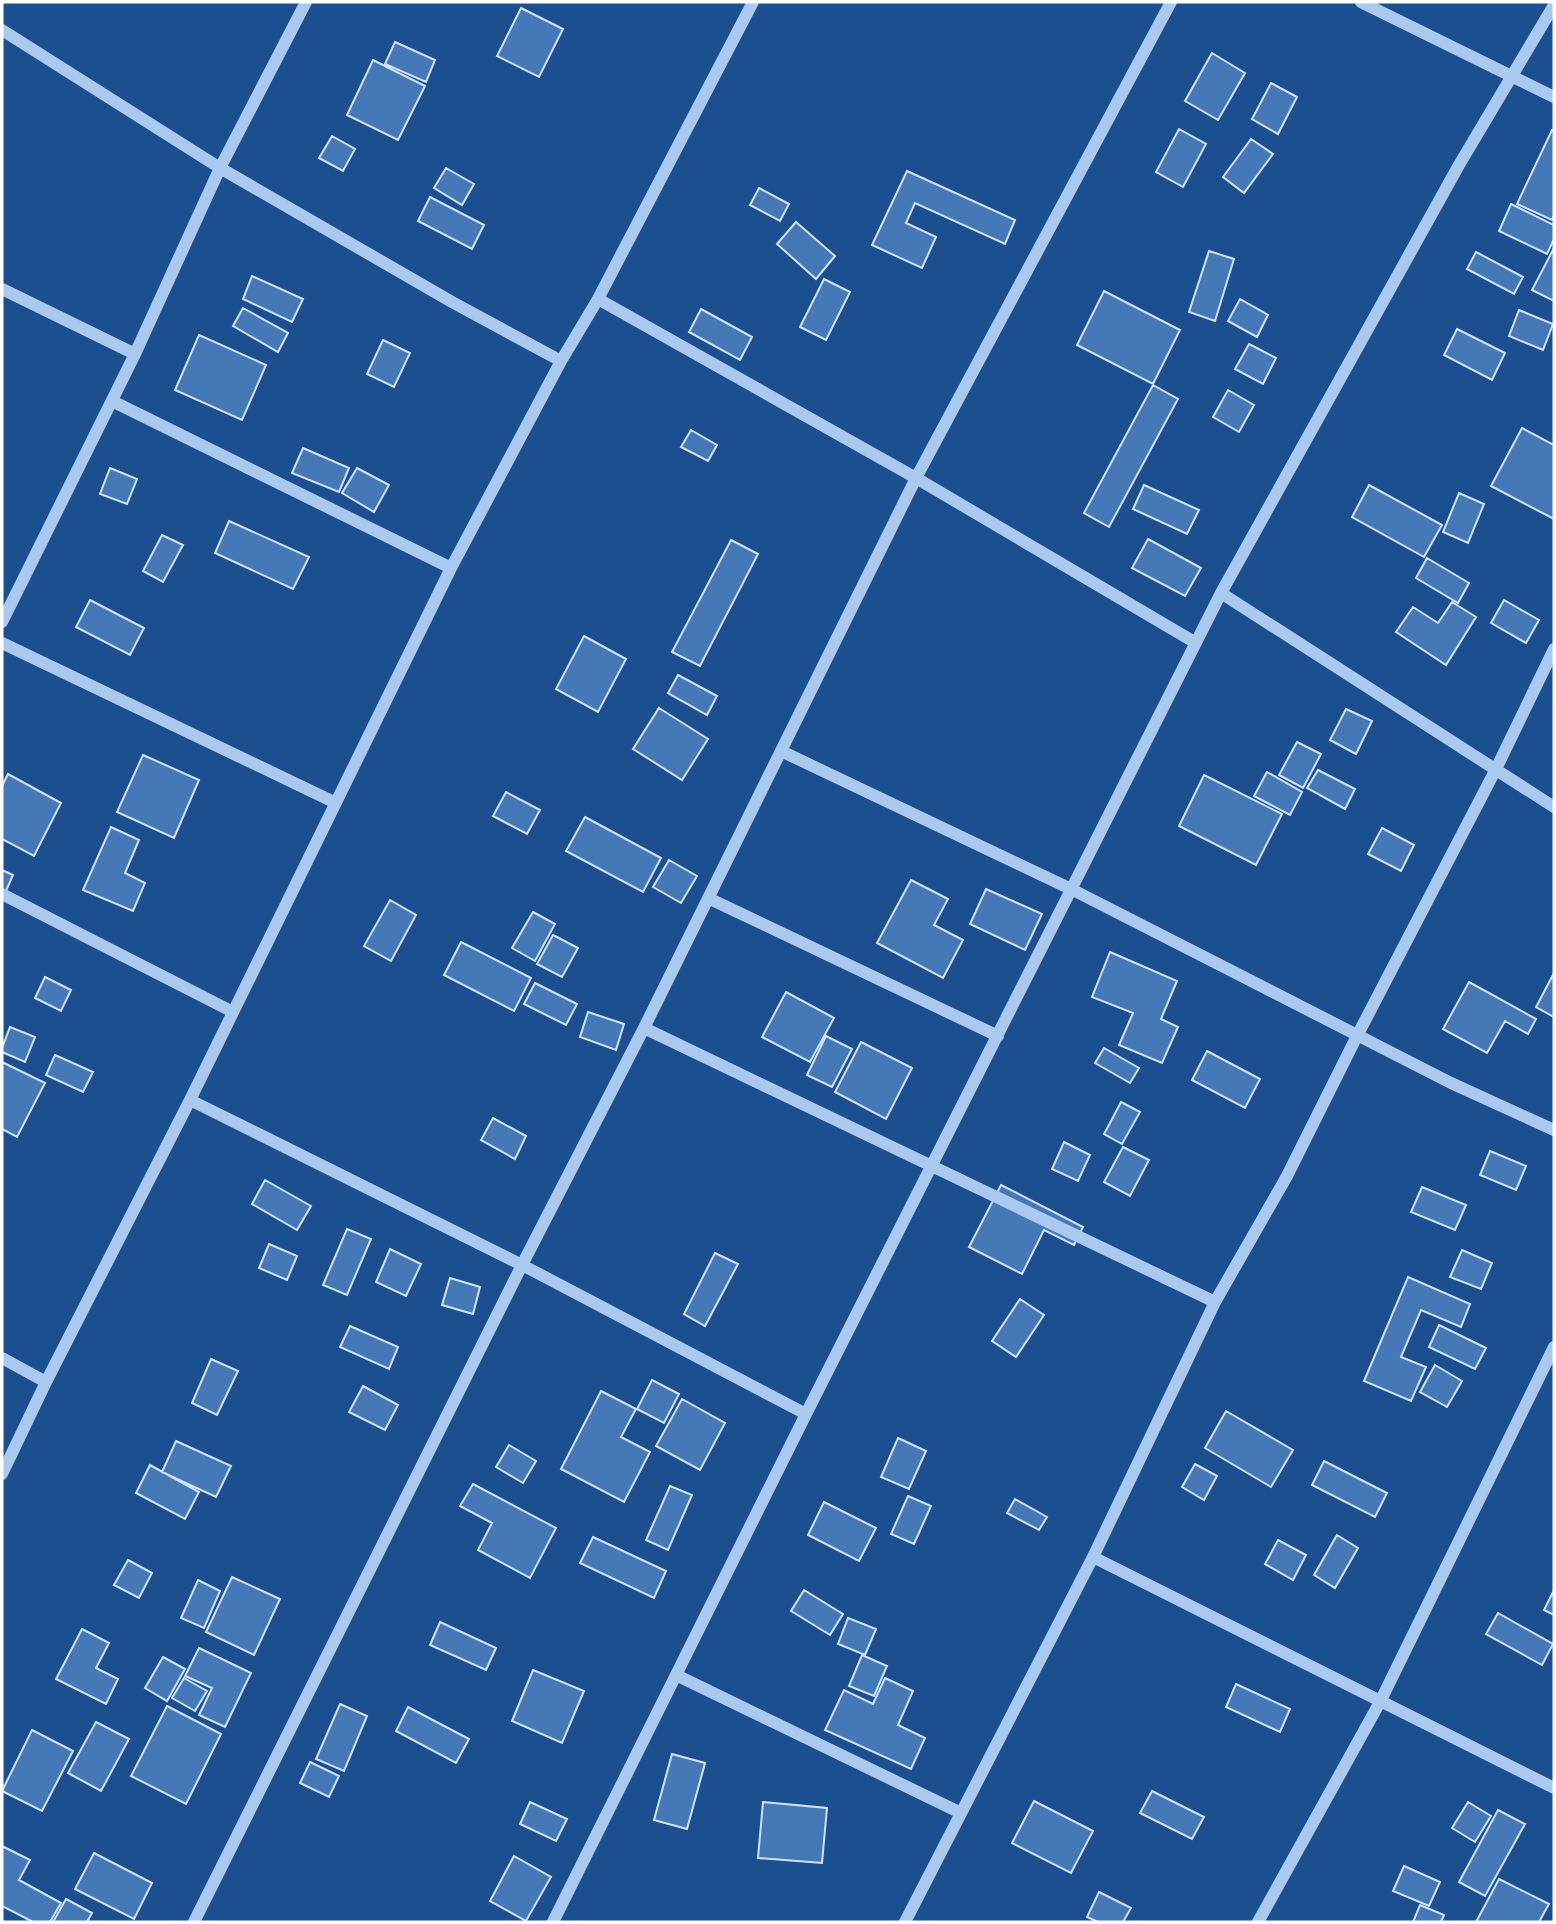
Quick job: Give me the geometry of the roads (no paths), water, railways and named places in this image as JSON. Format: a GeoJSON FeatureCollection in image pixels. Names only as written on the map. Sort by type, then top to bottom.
{"type":"FeatureCollection","features":[{"type":"Feature","properties":{"kind":"street"},"geometry":{"type":"LineString","coordinates":[[2,622],[135,354],[220,168],[306,2]]}},
{"type":"Feature","properties":{"kind":"street"},"geometry":{"type":"LineString","coordinates":[[2,1474],[452,568],[561,361],[598,299],[753,2]]}},
{"type":"Feature","properties":{"kind":"street"},"geometry":{"type":"LineString","coordinates":[[194,1922],[522,1265],[644,1028],[916,478],[1171,2]]}},
{"type":"Feature","properties":{"kind":"street"},"geometry":{"type":"LineString","coordinates":[[1361,2],[1554,97]]}},
{"type":"Feature","properties":{"kind":"street"},"geometry":{"type":"LineString","coordinates":[[553,1922],[806,1414],[1222,593],[1459,164],[1554,5]]}},
{"type":"Feature","properties":{"kind":"street"},"geometry":{"type":"LineString","coordinates":[[2,30],[220,168],[452,302],[561,361]]}},
{"type":"Feature","properties":{"kind":"street"},"geometry":{"type":"LineString","coordinates":[[2,289],[135,354]]}},
{"type":"Feature","properties":{"kind":"street"},"geometry":{"type":"LineString","coordinates":[[598,299],[916,478],[1196,643]]}},
{"type":"Feature","properties":{"kind":"street"},"geometry":{"type":"LineString","coordinates":[[112,401],[452,568]]}},
{"type":"Feature","properties":{"kind":"street"},"geometry":{"type":"LineString","coordinates":[[1222,593],[1554,807]]}},
{"type":"Feature","properties":{"kind":"street"},"geometry":{"type":"LineString","coordinates":[[2,643],[336,803]]}},
{"type":"Feature","properties":{"kind":"street"},"geometry":{"type":"LineString","coordinates":[[905,1922],[1093,1557],[1214,1302],[1287,1176],[1496,769],[1554,649]]}},
{"type":"Feature","properties":{"kind":"street"},"geometry":{"type":"LineString","coordinates":[[781,751],[1073,890],[1451,1083],[1554,1130]]}},
{"type":"Feature","properties":{"kind":"street"},"geometry":{"type":"LineString","coordinates":[[2,894],[233,1012]]}},
{"type":"Feature","properties":{"kind":"street"},"geometry":{"type":"LineString","coordinates":[[708,898],[998,1035]]}},
{"type":"Feature","properties":{"kind":"street"},"geometry":{"type":"LineString","coordinates":[[644,1028],[1214,1302]]}},
{"type":"Feature","properties":{"kind":"street"},"geometry":{"type":"LineString","coordinates":[[190,1100],[522,1265],[806,1414]]}},
{"type":"Feature","properties":{"kind":"street"},"geometry":{"type":"LineString","coordinates":[[1258,1922],[1380,1702],[1554,1347]]}},
{"type":"Feature","properties":{"kind":"street"},"geometry":{"type":"LineString","coordinates":[[2,1358],[46,1382]]}},
{"type":"Feature","properties":{"kind":"street"},"geometry":{"type":"LineString","coordinates":[[1093,1557],[1554,1788]]}},
{"type":"Feature","properties":{"kind":"street"},"geometry":{"type":"LineString","coordinates":[[677,1675],[961,1814]]}}]}
